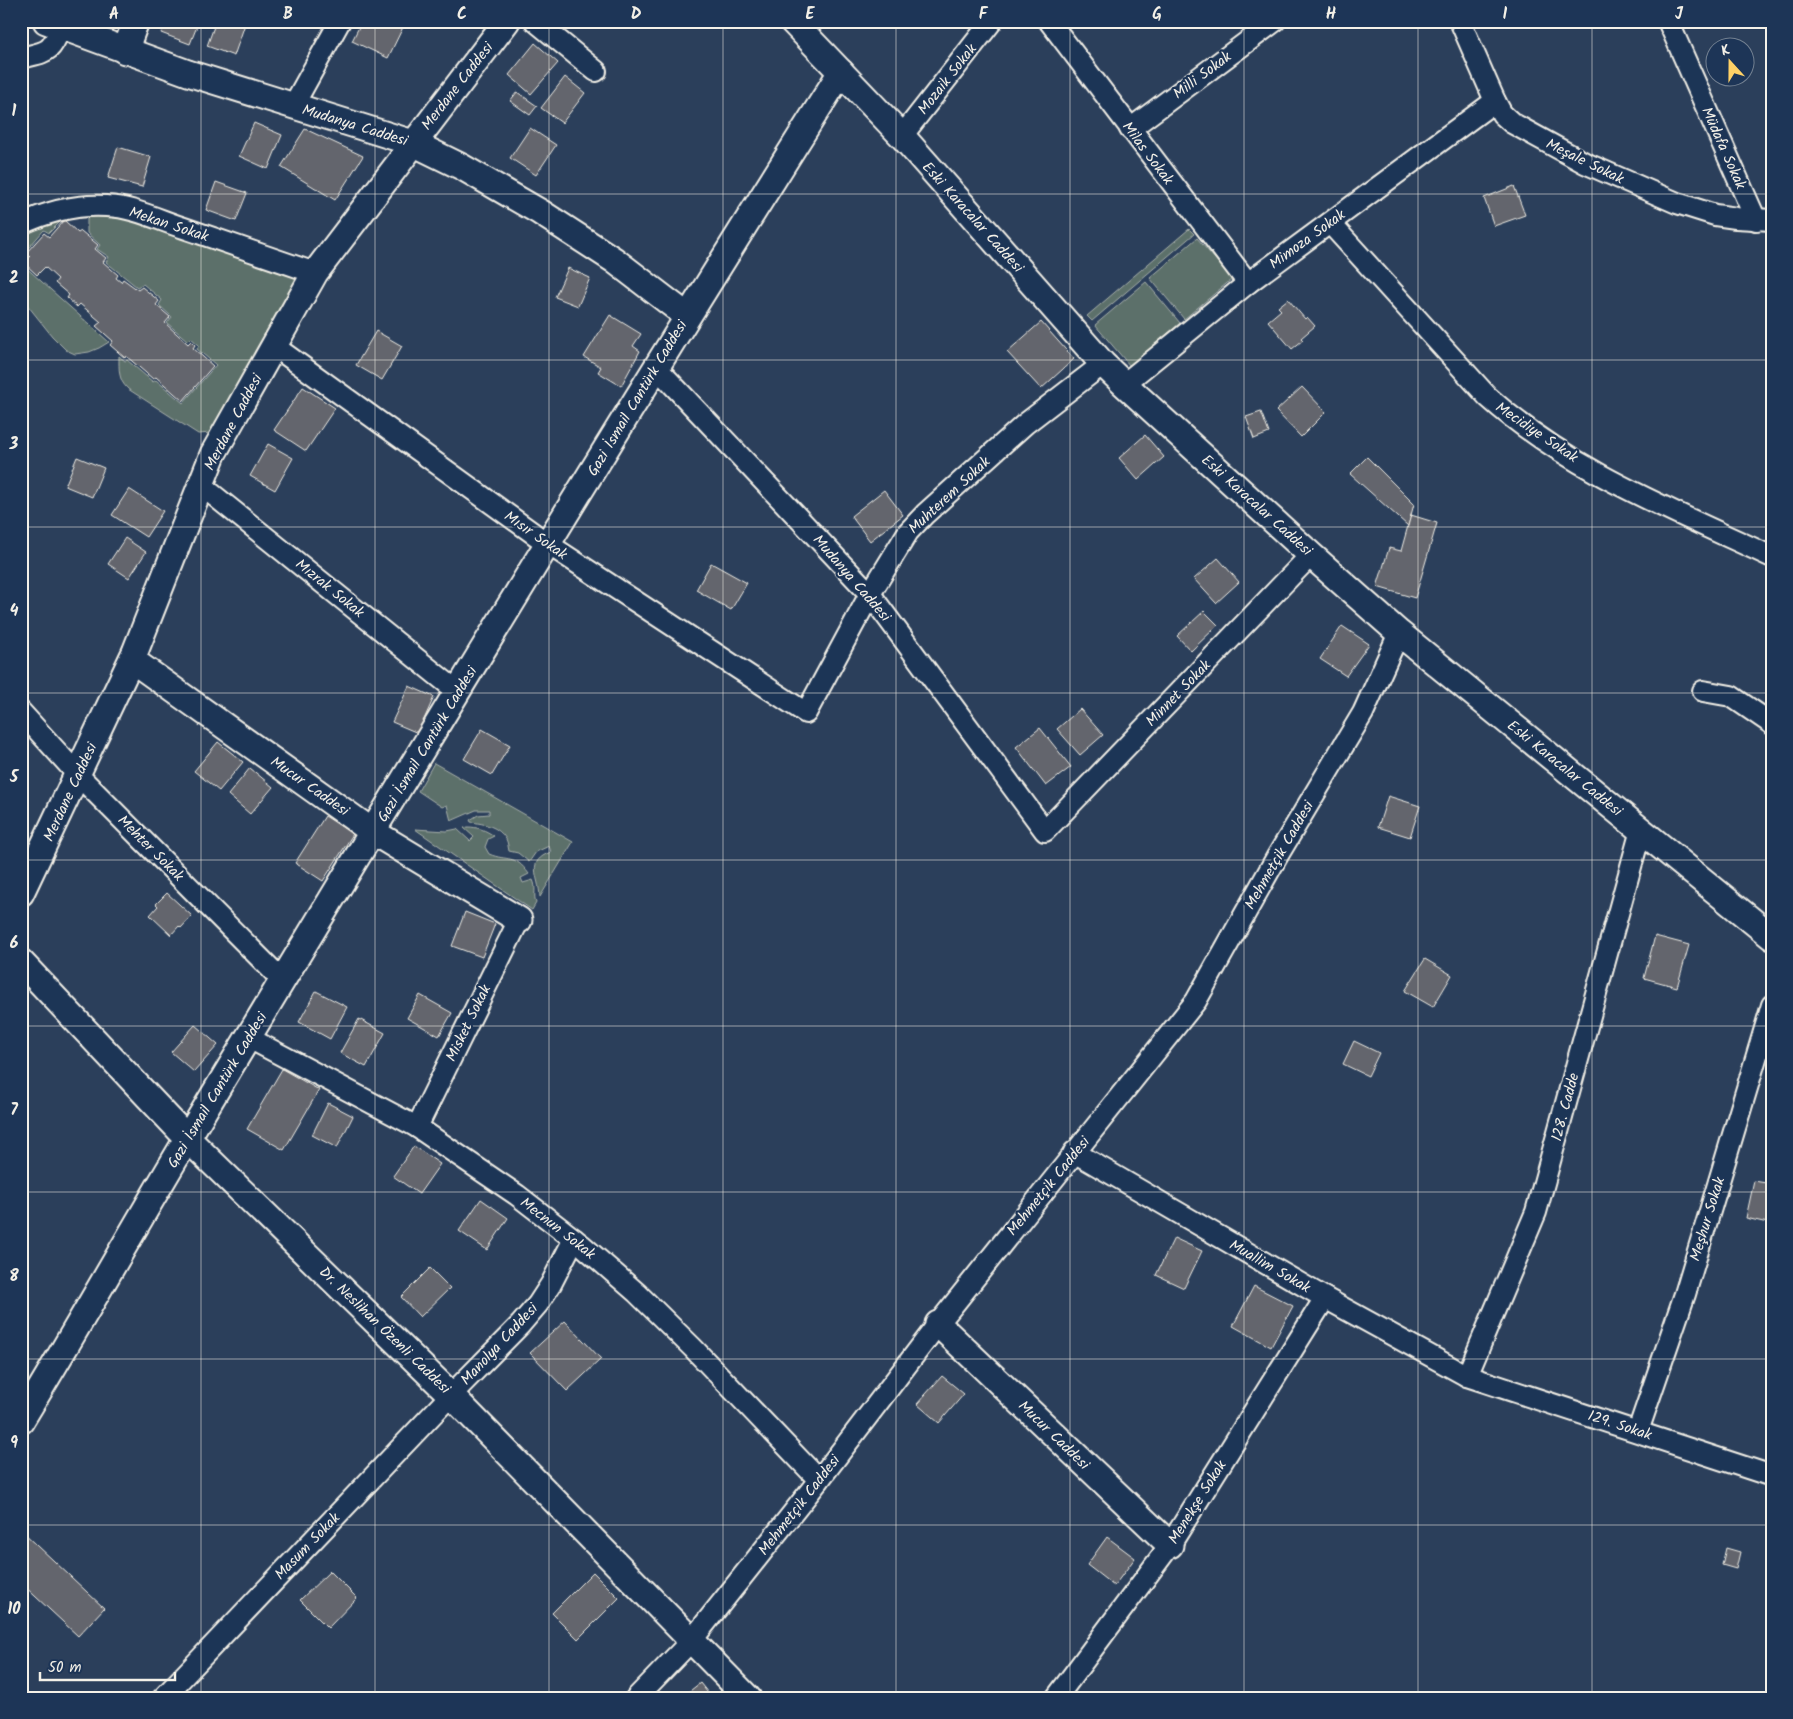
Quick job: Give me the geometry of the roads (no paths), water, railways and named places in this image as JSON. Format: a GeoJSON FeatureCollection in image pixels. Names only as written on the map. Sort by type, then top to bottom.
{"type":"FeatureCollection","features":[{"type":"Feature","properties":{"kind":"street"},"geometry":{"type":"LineString","coordinates":[[125,51],[136,21]]}},
{"type":"Feature","properties":{"kind":"street"},"geometry":{"type":"LineString","coordinates":[[293,106],[340,21]]}},
{"type":"Feature","properties":{"kind":"street","name":"Merdane Caddesi"},"geometry":{"type":"LineString","coordinates":[[21,893],[132,660],[213,454],[315,273],[506,21]]}},
{"type":"Feature","properties":{"kind":"street"},"geometry":{"type":"LineString","coordinates":[[535,21],[596,71]]}},
{"type":"Feature","properties":{"kind":"street","name":"Eski Karacalar Caddesi"},"geometry":{"type":"LineString","coordinates":[[792,21],[902,136],[1103,364],[1124,384],[1399,633],[1772,937]]}},
{"type":"Feature","properties":{"kind":"street","name":"Mozaik Sokak"},"geometry":{"type":"LineString","coordinates":[[902,136],[992,21]]}},
{"type":"Feature","properties":{"kind":"street","name":"Milas Sokak"},"geometry":{"type":"LineString","coordinates":[[1049,21],[1248,283]]}},
{"type":"Feature","properties":{"kind":"street","name":"Milli Sokak"},"geometry":{"type":"LineString","coordinates":[[1130,129],[1275,21]]}},
{"type":"Feature","properties":{"kind":"street","name":"Meşale Sokak"},"geometry":{"type":"LineString","coordinates":[[1460,21],[1495,101],[1502,114],[1512,123],[1585,163],[1677,203],[1715,215],[1764,220]]}},
{"type":"Feature","properties":{"kind":"street","name":"Müdafa Sokak"},"geometry":{"type":"LineString","coordinates":[[1668,21],[1764,220]]}},
{"type":"Feature","properties":{"kind":"street"},"geometry":{"type":"LineString","coordinates":[[21,58],[48,50],[54,45],[53,24]]}},
{"type":"Feature","properties":{"kind":"street","name":"Mudanya Caddesi"},"geometry":{"type":"LineString","coordinates":[[53,24],[188,74],[413,143],[462,167],[540,212],[614,260],[687,316]]}},
{"type":"Feature","properties":{"kind":"street","name":"Gazi İsmail Cantürk Caddesi"},"geometry":{"type":"LineString","coordinates":[[21,1421],[96,1298],[188,1138],[458,692],[687,316],[841,72]]}},
{"type":"Feature","properties":{"kind":"street","name":"Mimoza Sokak"},"geometry":{"type":"LineString","coordinates":[[1124,384],[1248,283],[1495,101]]}},
{"type":"Feature","properties":{"kind":"street","name":"Mekan Sokak"},"geometry":{"type":"LineString","coordinates":[[21,224],[61,210],[84,206],[107,206],[147,215],[315,273]]}},
{"type":"Feature","properties":{"kind":"street","name":"Mecidiye Sokak"},"geometry":{"type":"LineString","coordinates":[[1330,223],[1488,397],[1508,416],[1549,444],[1631,491],[1772,556]]}},
{"type":"Feature","properties":{"kind":"street","name":"Mısır Sokak"},"geometry":{"type":"LineString","coordinates":[[274,346],[548,544],[806,713]]}},
{"type":"Feature","properties":{"kind":"street","name":"Muhterem Sokak"},"geometry":{"type":"LineString","coordinates":[[806,713],[870,594],[908,532],[925,514],[1025,424],[1103,364]]}},
{"type":"Feature","properties":{"kind":"street","name":"Mudanya Caddesi"},"geometry":{"type":"LineString","coordinates":[[656,367],[870,594],[1045,830]]}},
{"type":"Feature","properties":{"kind":"street","name":"Mızrak Sokak"},"geometry":{"type":"LineString","coordinates":[[201,485],[458,692]]}},
{"type":"Feature","properties":{"kind":"street","name":"Minnet Sokak"},"geometry":{"type":"LineString","coordinates":[[1045,830],[1311,555]]}},
{"type":"Feature","properties":{"kind":"street","name":"Mehmetçik Caddesi"},"geometry":{"type":"LineString","coordinates":[[636,1698],[692,1640],[819,1480],[938,1324],[1196,1002],[1278,855],[1363,713],[1399,633]]}},
{"type":"Feature","properties":{"kind":"street","name":"Mucur Caddesi"},"geometry":{"type":"LineString","coordinates":[[132,660],[373,832],[519,920]]}},
{"type":"Feature","properties":{"kind":"street"},"geometry":{"type":"LineString","coordinates":[[1703,691],[1731,696],[1772,724]]}},
{"type":"Feature","properties":{"kind":"street","name":"Mehter Sokak"},"geometry":{"type":"LineString","coordinates":[[21,712],[78,775],[283,981]]}},
{"type":"Feature","properties":{"kind":"street","name":"128. Cadde"},"geometry":{"type":"LineString","coordinates":[[1467,1376],[1536,1212],[1641,830]]}},
{"type":"Feature","properties":{"kind":"street","name":"Misket Sokak"},"geometry":{"type":"LineString","coordinates":[[417,1127],[519,920]]}},
{"type":"Feature","properties":{"kind":"street","name":"Dr. Neslihan Özenli Caddesi"},"geometry":{"type":"LineString","coordinates":[[21,962],[188,1138],[451,1395],[748,1698]]}},
{"type":"Feature","properties":{"kind":"street","name":"Meşhur Sokak"},"geometry":{"type":"LineString","coordinates":[[1638,1431],[1685,1294],[1772,1005]]}},
{"type":"Feature","properties":{"kind":"street","name":"Mecnun Sokak"},"geometry":{"type":"LineString","coordinates":[[249,1038],[417,1127],[517,1195],[574,1239],[637,1293],[693,1348],[819,1480]]}},
{"type":"Feature","properties":{"kind":"street","name":"Muallim Sokak"},"geometry":{"type":"LineString","coordinates":[[1074,1152],[1325,1298],[1467,1376]]}},
{"type":"Feature","properties":{"kind":"street","name":"Manolya Caddesi"},"geometry":{"type":"LineString","coordinates":[[451,1395],[520,1325],[538,1304],[551,1284],[574,1239]]}},
{"type":"Feature","properties":{"kind":"street","name":"Menekşe Sokak"},"geometry":{"type":"LineString","coordinates":[[1056,1698],[1170,1545],[1325,1298]]}},
{"type":"Feature","properties":{"kind":"street","name":"Mucur Caddesi"},"geometry":{"type":"LineString","coordinates":[[938,1324],[1170,1545]]}},
{"type":"Feature","properties":{"kind":"street","name":"129. Sokak"},"geometry":{"type":"LineString","coordinates":[[1467,1376],[1772,1476]]}},
{"type":"Feature","properties":{"kind":"street","name":"Masum Sokak"},"geometry":{"type":"LineString","coordinates":[[163,1698],[451,1395]]}}]}
